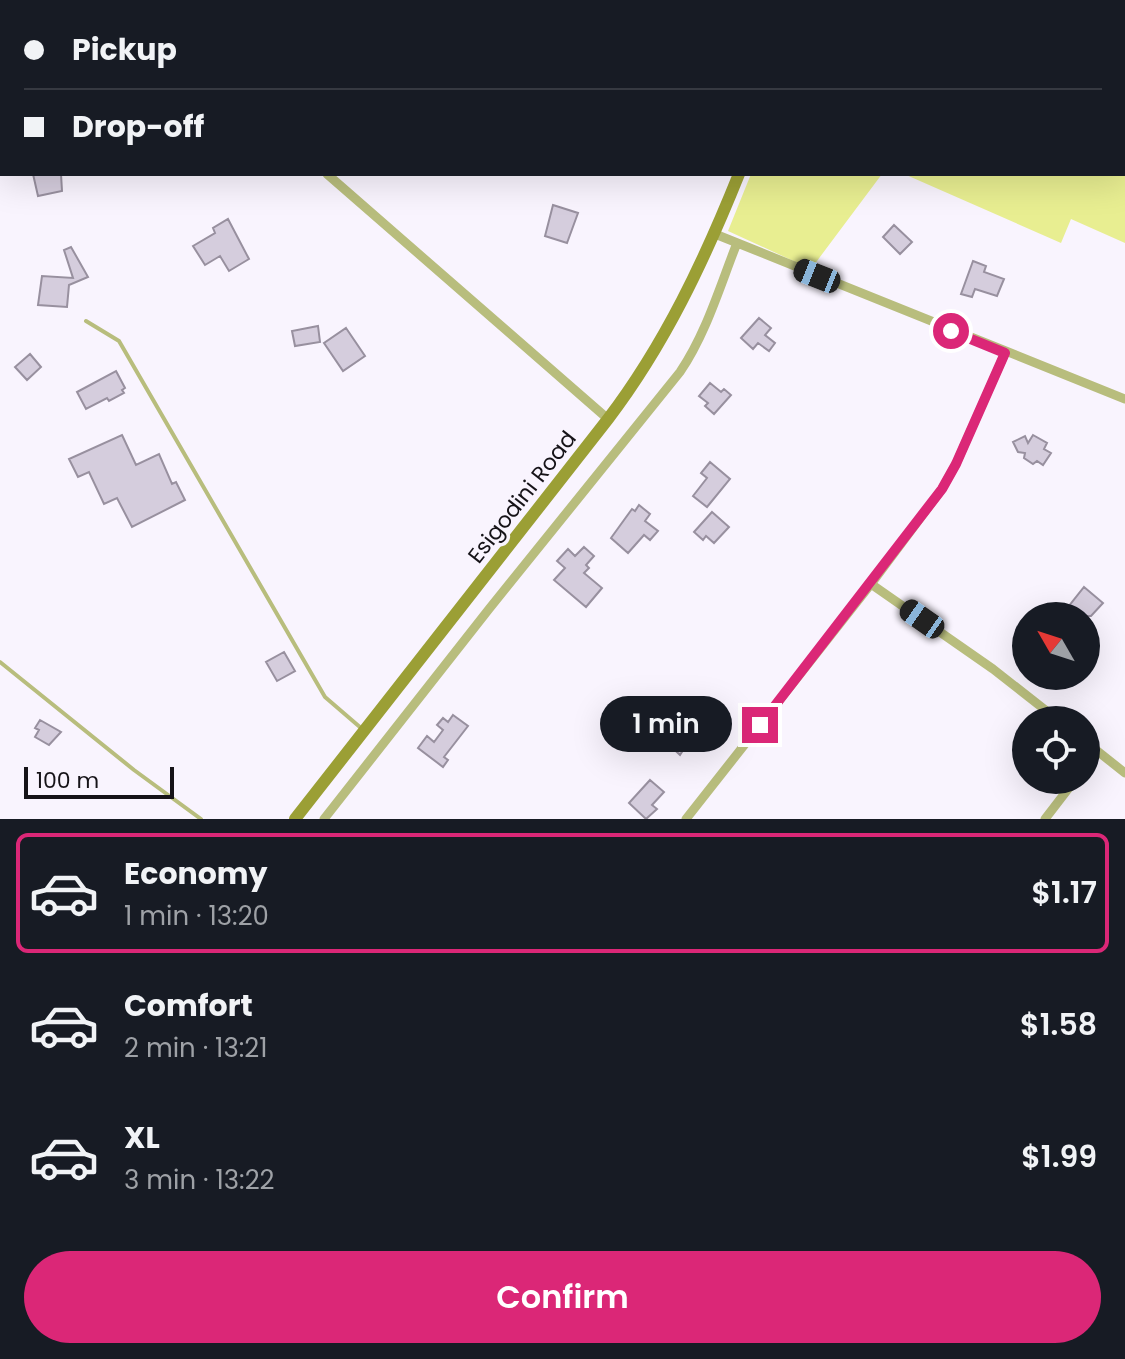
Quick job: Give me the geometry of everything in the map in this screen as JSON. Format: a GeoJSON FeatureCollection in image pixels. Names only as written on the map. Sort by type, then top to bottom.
{"type":"FeatureCollection","features":[{"type":"Feature","properties":{"kind":"main road","name":"Esigodini Road"},"geometry":{"type":"LineString","coordinates":[[295,819],[608,419],[662,341],[715,234],[738,176]]}},
{"type":"Feature","properties":{"kind":"street"},"geometry":{"type":"LineString","coordinates":[[329,176],[608,419]]}},
{"type":"Feature","properties":{"kind":"street"},"geometry":{"type":"LineString","coordinates":[[715,234],[1125,399]]}},
{"type":"Feature","properties":{"kind":"street"},"geometry":{"type":"LineString","coordinates":[[324,819],[688,361],[737,243]]}},
{"type":"Feature","properties":{"kind":"street"},"geometry":{"type":"LineString","coordinates":[[686,819],[871,584],[949,478],[1005,353]]}},
{"type":"Feature","properties":{"kind":"street"},"geometry":{"type":"LineString","coordinates":[[871,584],[993,669],[1040,706]]}},
{"type":"Feature","properties":{"kind":"street"},"geometry":{"type":"LineString","coordinates":[[1100,753],[1125,773]]}},
{"type":"Feature","properties":{"kind":"street"},"geometry":{"type":"LineString","coordinates":[[1045,819],[1064,794]]}},
{"type":"Feature","properties":{"kind":"lane"},"geometry":{"type":"LineString","coordinates":[[86,321],[119,341],[325,697],[364,731]]}},
{"type":"Feature","properties":{"kind":"lane"},"geometry":{"type":"LineString","coordinates":[[0,662],[134,770],[201,819]]}},
{"type":"Feature","properties":{"kind":"green space"},"geometry":{"type":"Polygon","coordinates":[[[750,176],[881,176],[811,269],[728,231],[750,176]]]}},
{"type":"Feature","properties":{"kind":"green space"},"geometry":{"type":"Polygon","coordinates":[[[909,176],[1125,176],[1125,243],[1071,219],[1061,243],[909,176]]]}},
{"type":"Feature","properties":{"kind":"building"},"geometry":{"type":"Polygon","coordinates":[[[33,176],[61,176],[62,191],[38,196],[33,176]]]}},
{"type":"Feature","properties":{"kind":"building"},"geometry":{"type":"Polygon","coordinates":[[[553,205],[578,213],[567,243],[545,236],[553,205]]]}},
{"type":"Feature","properties":{"kind":"building"},"geometry":{"type":"Polygon","coordinates":[[[228,219],[249,259],[229,271],[220,256],[205,265],[193,246],[215,233],[213,228],[228,219]]]}},
{"type":"Feature","properties":{"kind":"building"},"geometry":{"type":"Polygon","coordinates":[[[894,225],[912,242],[900,254],[883,237],[894,225]]]}},
{"type":"Feature","properties":{"kind":"building"},"geometry":{"type":"Polygon","coordinates":[[[71,247],[88,277],[69,285],[67,307],[38,305],[42,276],[73,278],[64,250],[71,247]]]}},
{"type":"Feature","properties":{"kind":"building"},"geometry":{"type":"Polygon","coordinates":[[[973,261],[986,266],[984,272],[1004,279],[997,296],[975,289],[972,297],[961,294],[973,261]]]}},
{"type":"Feature","properties":{"kind":"building"},"geometry":{"type":"Polygon","coordinates":[[[759,318],[771,328],[765,335],[775,343],[769,351],[758,343],[753,349],[741,338],[759,318]]]}},
{"type":"Feature","properties":{"kind":"building"},"geometry":{"type":"Polygon","coordinates":[[[318,326],[320,342],[295,346],[292,331],[318,326]]]}},
{"type":"Feature","properties":{"kind":"building"},"geometry":{"type":"Polygon","coordinates":[[[346,328],[365,356],[343,371],[324,343],[346,328]]]}},
{"type":"Feature","properties":{"kind":"building"},"geometry":{"type":"Polygon","coordinates":[[[30,354],[41,367],[27,380],[15,367],[30,354]]]}},
{"type":"Feature","properties":{"kind":"building"},"geometry":{"type":"Polygon","coordinates":[[[116,371],[125,388],[122,390],[124,393],[86,409],[77,392],[116,371]]]}},
{"type":"Feature","properties":{"kind":"building"},"geometry":{"type":"Polygon","coordinates":[[[710,383],[731,395],[714,414],[705,406],[708,403],[699,396],[710,383]]]}},
{"type":"Feature","properties":{"kind":"building"},"geometry":{"type":"Polygon","coordinates":[[[122,435],[136,465],[159,454],[172,484],[176,482],[185,500],[132,527],[117,498],[104,504],[89,472],[78,477],[69,459],[122,435]]]}},
{"type":"Feature","properties":{"kind":"building"},"geometry":{"type":"Polygon","coordinates":[[[1033,435],[1047,443],[1044,449],[1051,453],[1043,465],[1037,461],[1033,464],[1024,458],[1025,453],[1018,452],[1013,442],[1025,436],[1028,443],[1033,435]]]}},
{"type":"Feature","properties":{"kind":"building"},"geometry":{"type":"Polygon","coordinates":[[[710,462],[730,479],[707,507],[693,496],[707,478],[701,473],[710,462]]]}},
{"type":"Feature","properties":{"kind":"building"},"geometry":{"type":"Polygon","coordinates":[[[639,505],[650,514],[645,521],[658,531],[650,540],[644,535],[628,553],[611,538],[632,509],[635,511],[639,505]]]}},
{"type":"Feature","properties":{"kind":"building"},"geometry":{"type":"Polygon","coordinates":[[[712,512],[729,527],[714,543],[706,536],[703,540],[694,532],[712,512]]]}},
{"type":"Feature","properties":{"kind":"building"},"geometry":{"type":"Polygon","coordinates":[[[584,547],[594,556],[584,573],[602,588],[586,607],[554,580],[565,568],[557,561],[568,549],[575,556],[584,547]]]}},
{"type":"Feature","properties":{"kind":"building"},"geometry":{"type":"Polygon","coordinates":[[[1084,587],[1103,603],[1100,606],[1100,602],[1072,602],[1084,587]]]}},
{"type":"Feature","properties":{"kind":"building"},"geometry":{"type":"Polygon","coordinates":[[[284,652],[295,671],[277,681],[266,662],[284,652]]]}},
{"type":"Feature","properties":{"kind":"building"},"geometry":{"type":"Polygon","coordinates":[[[453,715],[468,726],[444,757],[448,760],[443,767],[418,748],[427,736],[434,742],[443,730],[437,725],[443,718],[448,722],[453,715]]]}},
{"type":"Feature","properties":{"kind":"building"},"geometry":{"type":"Polygon","coordinates":[[[40,720],[61,732],[49,745],[35,737],[39,730],[35,728],[40,720]]]}},
{"type":"Feature","properties":{"kind":"building"},"geometry":{"type":"Polygon","coordinates":[[[680,727],[691,738],[680,755],[666,742],[680,727]]]}},
{"type":"Feature","properties":{"kind":"building"},"geometry":{"type":"Polygon","coordinates":[[[650,780],[664,792],[652,805],[657,809],[646,819],[629,803],[650,780]]]}},
{"type":"Feature","properties":{"kind":"route"},"geometry":{"type":"LineString","coordinates":[[760,725],[871,584],[942,489],[956,464],[1005,353],[951,331]]}}]}
